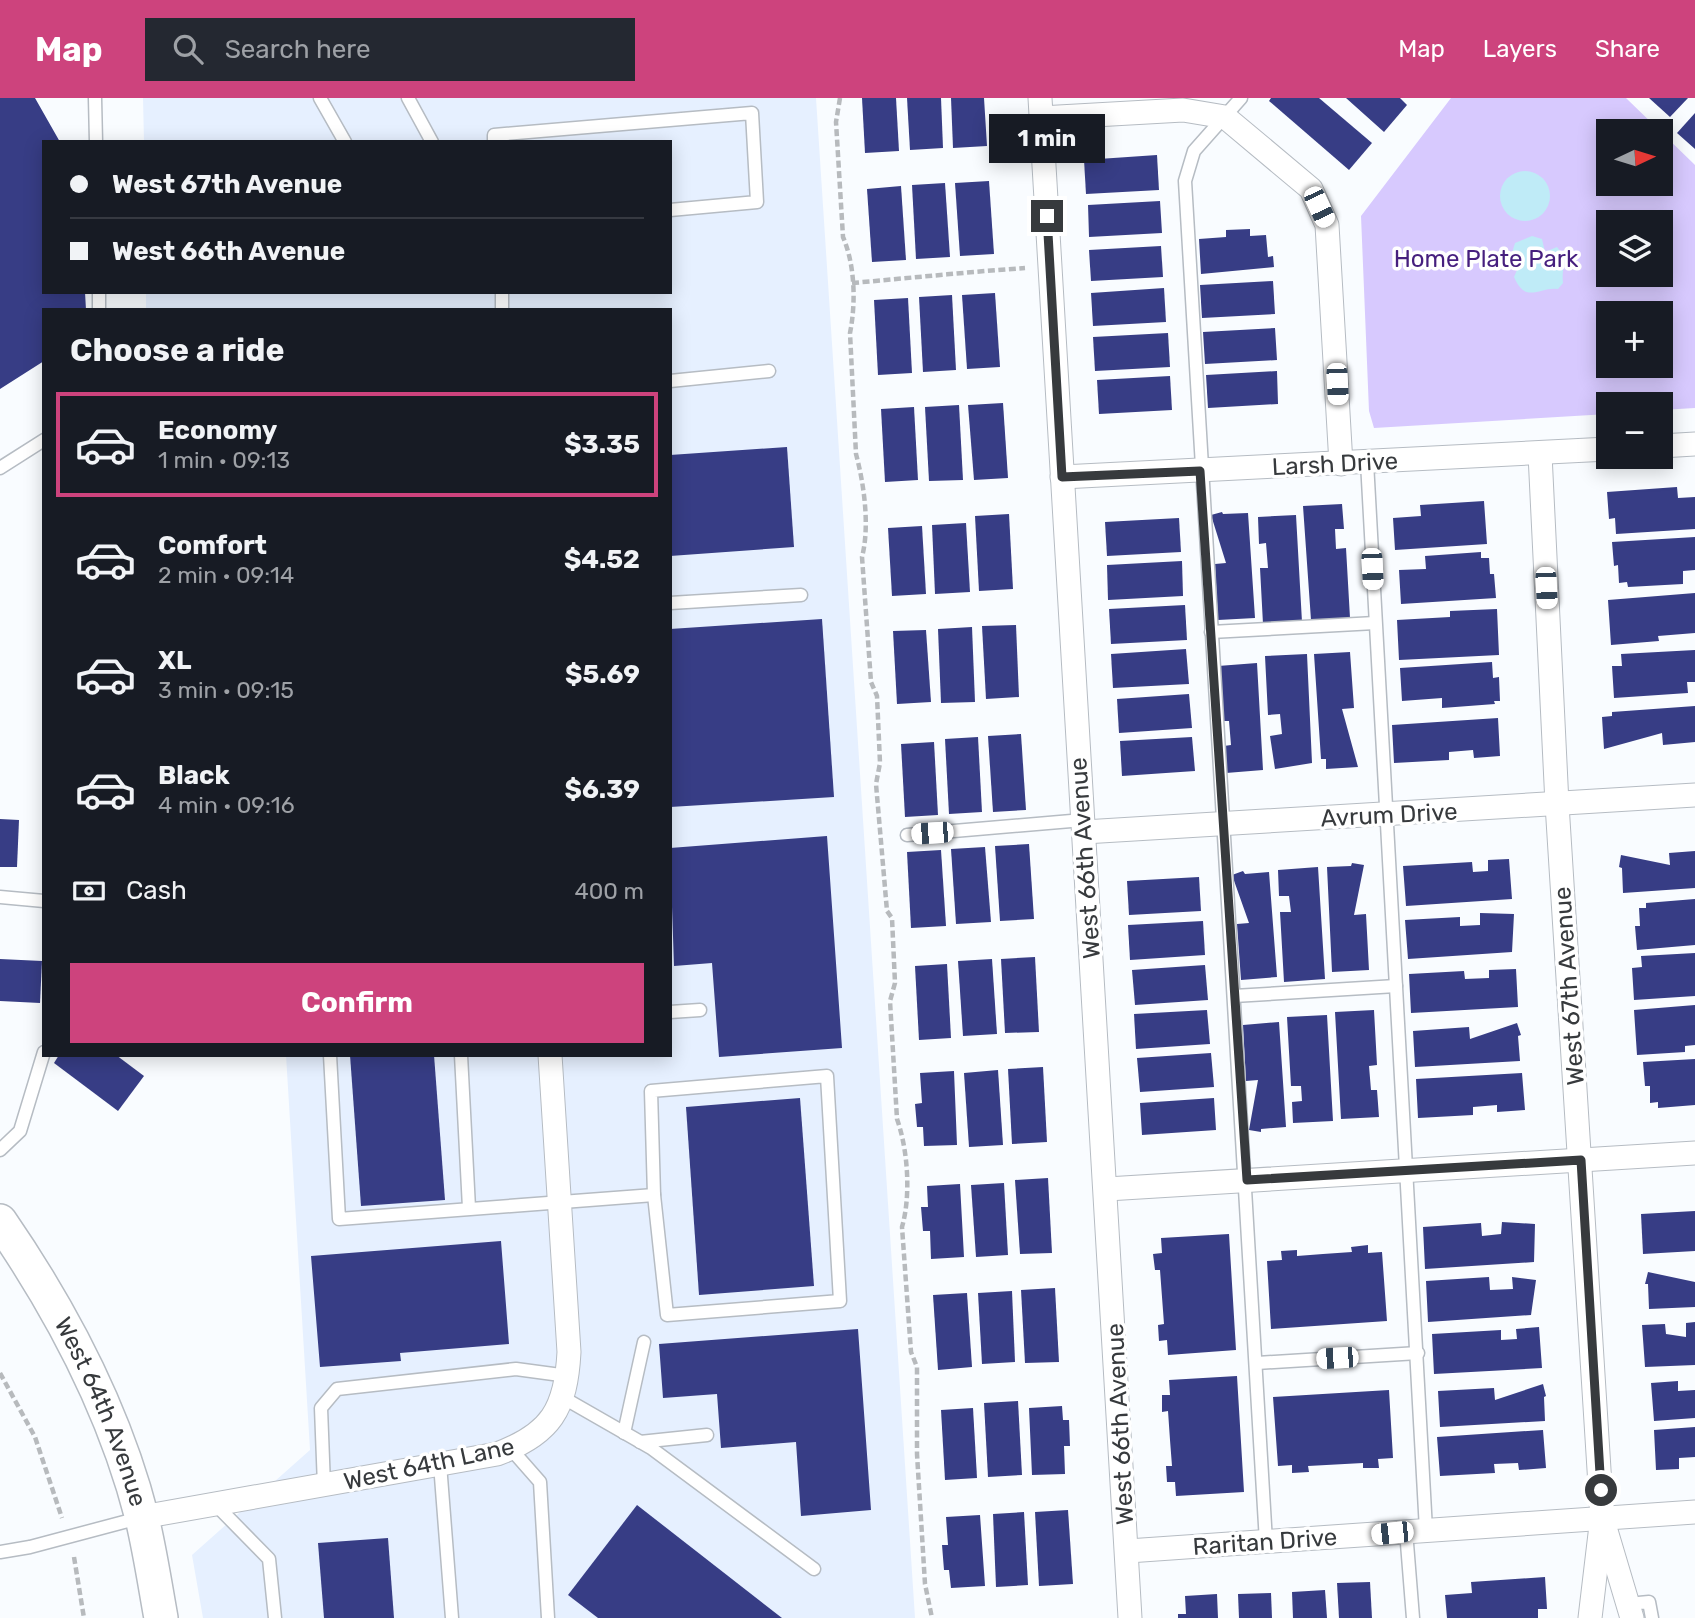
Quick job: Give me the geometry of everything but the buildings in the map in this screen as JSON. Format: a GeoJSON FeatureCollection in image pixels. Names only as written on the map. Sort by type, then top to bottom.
{"type":"FeatureCollection","features":[{"type":"Feature","properties":{"kind":"street"},"geometry":{"type":"LineString","coordinates":[[1041,108],[1183,110],[1225,117],[1311,189],[1328,225],[1341,464]]}},
{"type":"Feature","properties":{"kind":"street","name":"West 66th Avenue"},"geometry":{"type":"LineString","coordinates":[[1041,108],[1107,1189],[1130,1618]]}},
{"type":"Feature","properties":{"kind":"street"},"geometry":{"type":"LineString","coordinates":[[1673,445],[1695,443]]}},
{"type":"Feature","properties":{"kind":"street","name":"Larsh Drive"},"geometry":{"type":"LineString","coordinates":[[1062,477],[1596,450]]}},
{"type":"Feature","properties":{"kind":"street","name":"West 67th Avenue"},"geometry":{"type":"LineString","coordinates":[[1540,454],[1557,804],[1602,1517],[1590,1618]]}},
{"type":"Feature","properties":{"kind":"street","name":"Avrum Drive"},"geometry":{"type":"LineString","coordinates":[[1083,826],[1222,824],[1695,795]]}},
{"type":"Feature","properties":{"kind":"street"},"geometry":{"type":"LineString","coordinates":[[550,1057],[568,1305],[565,1386]]}},
{"type":"Feature","properties":{"kind":"street"},"geometry":{"type":"LineString","coordinates":[[1107,1189],[1695,1153]]}},
{"type":"Feature","properties":{"kind":"street","name":"West 64th Avenue"},"geometry":{"type":"LineString","coordinates":[[0,1222],[52,1301],[104,1407],[142,1517],[161,1618]]}},
{"type":"Feature","properties":{"kind":"street","name":"West 64th Lane"},"geometry":{"type":"LineString","coordinates":[[142,1517],[216,1506],[511,1449],[540,1432],[565,1386]]}},
{"type":"Feature","properties":{"kind":"street","name":"Raritan Drive"},"geometry":{"type":"LineString","coordinates":[[1128,1551],[1695,1512]]}},
{"type":"Feature","properties":{"kind":"street","name":"West 67th Avenue"},"geometry":{"type":"LineString","coordinates":[[1602,1517],[1630,1611]]}},
{"type":"Feature","properties":{"kind":"lane"},"geometry":{"type":"LineString","coordinates":[[96,98],[96,140]]}},
{"type":"Feature","properties":{"kind":"lane"},"geometry":{"type":"LineString","coordinates":[[320,98],[344,140]]}},
{"type":"Feature","properties":{"kind":"lane"},"geometry":{"type":"LineString","coordinates":[[408,98],[431,140]]}},
{"type":"Feature","properties":{"kind":"lane"},"geometry":{"type":"LineString","coordinates":[[1241,98],[1194,151],[1185,181],[1200,471],[1247,1180],[1266,1542]]}},
{"type":"Feature","properties":{"kind":"lane"},"geometry":{"type":"LineString","coordinates":[[494,140],[494,135],[752,113],[757,202],[672,210]]}},
{"type":"Feature","properties":{"kind":"lane"},"geometry":{"type":"LineString","coordinates":[[672,381],[769,371]]}},
{"type":"Feature","properties":{"kind":"lane"},"geometry":{"type":"LineString","coordinates":[[0,468],[42,441]]}},
{"type":"Feature","properties":{"kind":"lane"},"geometry":{"type":"LineString","coordinates":[[1367,461],[1418,1353],[1413,1618]]}},
{"type":"Feature","properties":{"kind":"lane"},"geometry":{"type":"LineString","coordinates":[[672,603],[801,595]]}},
{"type":"Feature","properties":{"kind":"lane"},"geometry":{"type":"LineString","coordinates":[[1211,632],[1375,623]]}},
{"type":"Feature","properties":{"kind":"lane"},"geometry":{"type":"LineString","coordinates":[[907,835],[1083,826]]}},
{"type":"Feature","properties":{"kind":"lane"},"geometry":{"type":"LineString","coordinates":[[0,897],[42,901]]}},
{"type":"Feature","properties":{"kind":"lane"},"geometry":{"type":"LineString","coordinates":[[1234,996],[1396,986]]}},
{"type":"Feature","properties":{"kind":"lane"},"geometry":{"type":"LineString","coordinates":[[672,1012],[700,1010]]}},
{"type":"Feature","properties":{"kind":"lane"},"geometry":{"type":"LineString","coordinates":[[0,1150],[20,1131],[42,1057]]}},
{"type":"Feature","properties":{"kind":"lane"},"geometry":{"type":"LineString","coordinates":[[330,1057],[339,1219],[654,1195]]}},
{"type":"Feature","properties":{"kind":"lane"},"geometry":{"type":"LineString","coordinates":[[461,1057],[470,1208]]}},
{"type":"Feature","properties":{"kind":"lane"},"geometry":{"type":"LineString","coordinates":[[827,1076],[840,1301],[667,1315],[654,1195],[651,1091],[827,1076]]}},
{"type":"Feature","properties":{"kind":"lane"},"geometry":{"type":"LineString","coordinates":[[624,1433],[644,1342]]}},
{"type":"Feature","properties":{"kind":"lane"},"geometry":{"type":"LineString","coordinates":[[1257,1363],[1418,1353]]}},
{"type":"Feature","properties":{"kind":"lane"},"geometry":{"type":"LineString","coordinates":[[324,1486],[321,1408],[337,1389],[516,1369],[565,1386],[624,1433],[814,1569]]}},
{"type":"Feature","properties":{"kind":"lane"},"geometry":{"type":"LineString","coordinates":[[640,1442],[708,1435]]}},
{"type":"Feature","properties":{"kind":"lane"},"geometry":{"type":"LineString","coordinates":[[511,1449],[540,1482],[548,1618]]}},
{"type":"Feature","properties":{"kind":"lane"},"geometry":{"type":"LineString","coordinates":[[440,1464],[452,1618]]}},
{"type":"Feature","properties":{"kind":"lane"},"geometry":{"type":"LineString","coordinates":[[216,1506],[269,1559],[275,1618]]}},
{"type":"Feature","properties":{"kind":"lane"},"geometry":{"type":"LineString","coordinates":[[0,1552],[142,1517]]}},
{"type":"Feature","properties":{"kind":"lane"},"geometry":{"type":"LineString","coordinates":[[1630,1611],[1649,1602],[1652,1618]]}},
{"type":"Feature","properties":{"kind":"path"},"geometry":{"type":"LineString","coordinates":[[840,98],[836,122],[842,224],[850,253],[854,315],[850,333],[856,454],[861,473],[866,542],[862,557],[870,682],[877,696],[880,763],[876,784],[887,911],[892,918],[895,983],[890,1001],[897,1119],[903,1137],[907,1211],[902,1227],[911,1352],[917,1367],[919,1480],[925,1584],[932,1618]]}},
{"type":"Feature","properties":{"kind":"path"},"geometry":{"type":"LineString","coordinates":[[852,283],[932,277],[963,271],[1049,266]]}},
{"type":"Feature","properties":{"kind":"path"},"geometry":{"type":"LineString","coordinates":[[0,1373],[35,1437],[68,1536],[84,1618]]}},
{"type":"Feature","properties":{"kind":"shaded area"},"geometry":{"type":"Polygon","coordinates":[[[143,98],[816,98],[915,1618],[203,1618],[192,1555],[310,1450],[286,1057],[672,1057],[672,308],[146,308],[146,294],[672,294],[672,140],[144,140],[143,98]]]}},
{"type":"Feature","properties":{"kind":"green space","name":"Home Plate Park"},"geometry":{"type":"Polygon","coordinates":[[[1451,98],[1626,98],[1648,119],[1596,119],[1596,196],[1673,196],[1673,144],[1695,165],[1695,408],[1673,409],[1673,392],[1596,392],[1596,415],[1374,428],[1369,411],[1361,216],[1451,98]]]}},
{"type":"Feature","properties":{"kind":"water"},"geometry":{"type":"Polygon","coordinates":[[[1525,171],[1543,178],[1550,196],[1543,214],[1525,221],[1507,214],[1500,196],[1507,178],[1525,171]]]}},
{"type":"Feature","properties":{"kind":"water"},"geometry":{"type":"Polygon","coordinates":[[[1532,236],[1542,239],[1545,252],[1557,247],[1561,252],[1564,260],[1563,283],[1558,289],[1528,292],[1523,290],[1514,277],[1517,270],[1512,253],[1515,243],[1532,236]]]}},
{"type":"Feature","properties":{"kind":"route"},"geometry":{"type":"LineString","coordinates":[[1047,216],[1062,477],[1200,471],[1247,1180],[1581,1160],[1601,1490]]}}]}
